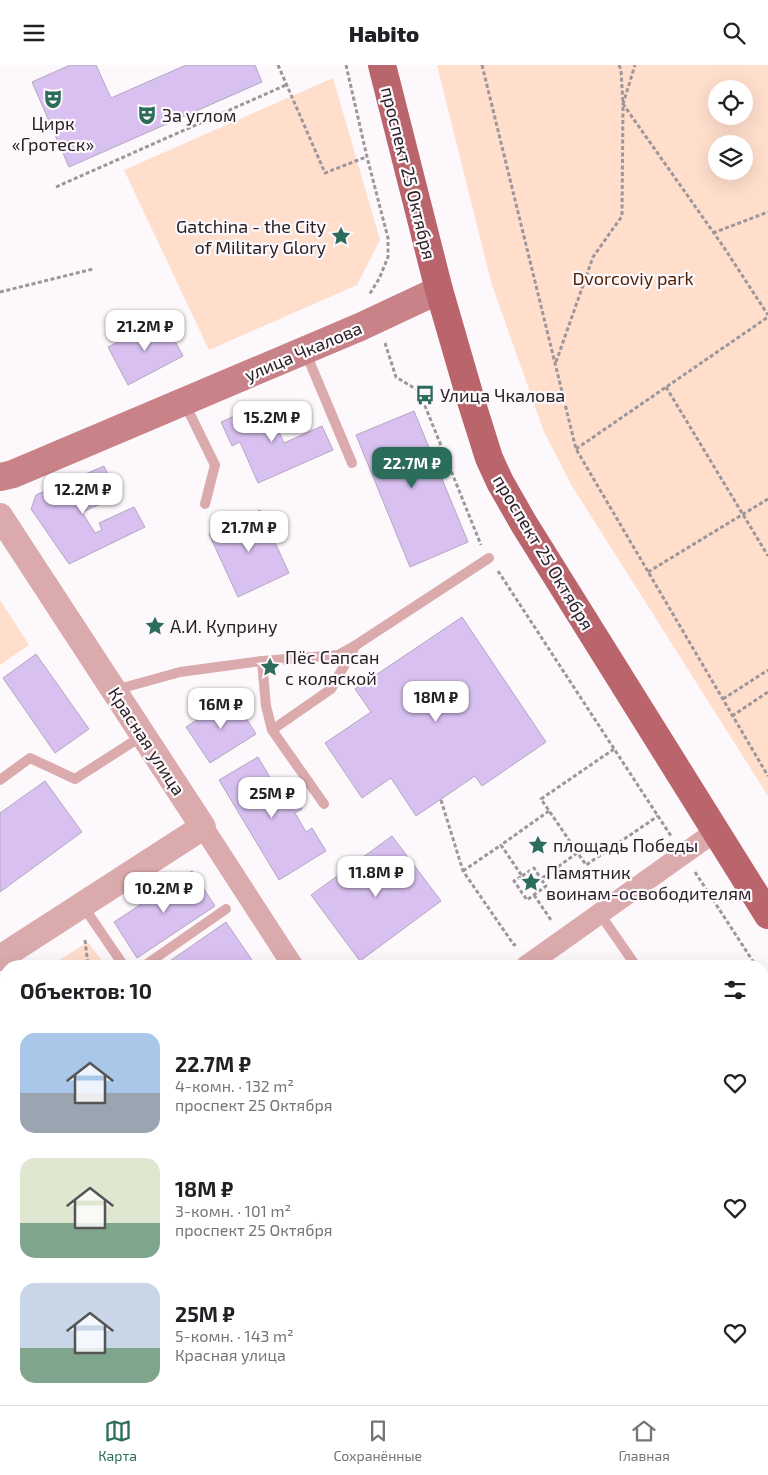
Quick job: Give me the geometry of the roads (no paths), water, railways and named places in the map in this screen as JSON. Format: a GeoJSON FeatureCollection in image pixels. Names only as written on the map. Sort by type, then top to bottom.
{"type":"FeatureCollection","features":[{"type":"Feature","properties":{"kind":"main road","name":"проспект 25 Октября"},"geometry":{"type":"LineString","coordinates":[[382,65],[439,290],[489,458],[500,482],[529,533],[768,915]]}},
{"type":"Feature","properties":{"kind":"main road","name":"улица Чкалова"},"geometry":{"type":"LineString","coordinates":[[0,477],[13,474],[376,320],[439,290]]}},
{"type":"Feature","properties":{"kind":"street","name":"Красная улица"},"geometry":{"type":"LineString","coordinates":[[0,516],[289,960]]}},
{"type":"Feature","properties":{"kind":"street"},"geometry":{"type":"LineString","coordinates":[[0,958],[203,827]]}},
{"type":"Feature","properties":{"kind":"street"},"geometry":{"type":"LineString","coordinates":[[535,960],[716,831]]}},
{"type":"Feature","properties":{"kind":"lane"},"geometry":{"type":"LineString","coordinates":[[305,350],[352,463]]}},
{"type":"Feature","properties":{"kind":"lane"},"geometry":{"type":"LineString","coordinates":[[184,401],[214,465],[205,504]]}},
{"type":"Feature","properties":{"kind":"lane"},"geometry":{"type":"LineString","coordinates":[[114,690],[180,672],[262,661],[338,655],[489,558]]}},
{"type":"Feature","properties":{"kind":"lane"},"geometry":{"type":"LineString","coordinates":[[272,730],[331,689],[356,645]]}},
{"type":"Feature","properties":{"kind":"lane"},"geometry":{"type":"LineString","coordinates":[[262,661],[266,706],[272,730],[324,804]]}},
{"type":"Feature","properties":{"kind":"lane"},"geometry":{"type":"LineString","coordinates":[[0,780],[30,759],[75,779],[143,735]]}},
{"type":"Feature","properties":{"kind":"lane"},"geometry":{"type":"LineString","coordinates":[[83,905],[120,960]]}},
{"type":"Feature","properties":{"kind":"lane"},"geometry":{"type":"LineString","coordinates":[[153,960],[226,909]]}},
{"type":"Feature","properties":{"kind":"lane"},"geometry":{"type":"LineString","coordinates":[[600,914],[632,960]]}},
{"type":"Feature","properties":{"kind":"place","name":"Цирк «Гротеск»"},"geometry":{"type":"Point","coordinates":[53,99]}},
{"type":"Feature","properties":{"kind":"place","name":"За углом"},"geometry":{"type":"Point","coordinates":[147,115]}},
{"type":"Feature","properties":{"kind":"place","name":"Gatchina - the City of Military Glory"},"geometry":{"type":"Point","coordinates":[341,236]}},
{"type":"Feature","properties":{"kind":"place","name":"Улица Чкалова"},"geometry":{"type":"Point","coordinates":[425,395]}},
{"type":"Feature","properties":{"kind":"place","name":"А.И. Куприну"},"geometry":{"type":"Point","coordinates":[155,626]}},
{"type":"Feature","properties":{"kind":"place","name":"Пёс Сапсан с коляской"},"geometry":{"type":"Point","coordinates":[270,667]}},
{"type":"Feature","properties":{"kind":"place","name":"площадь Победы"},"geometry":{"type":"Point","coordinates":[538,845]}},
{"type":"Feature","properties":{"kind":"place","name":"Памятник воинам-освободителям"},"geometry":{"type":"Point","coordinates":[531,882]}},
{"type":"Feature","properties":{"kind":"park label","name":"Dvorcoviy park"},"geometry":{"type":"Point","coordinates":[633,278]}}]}
